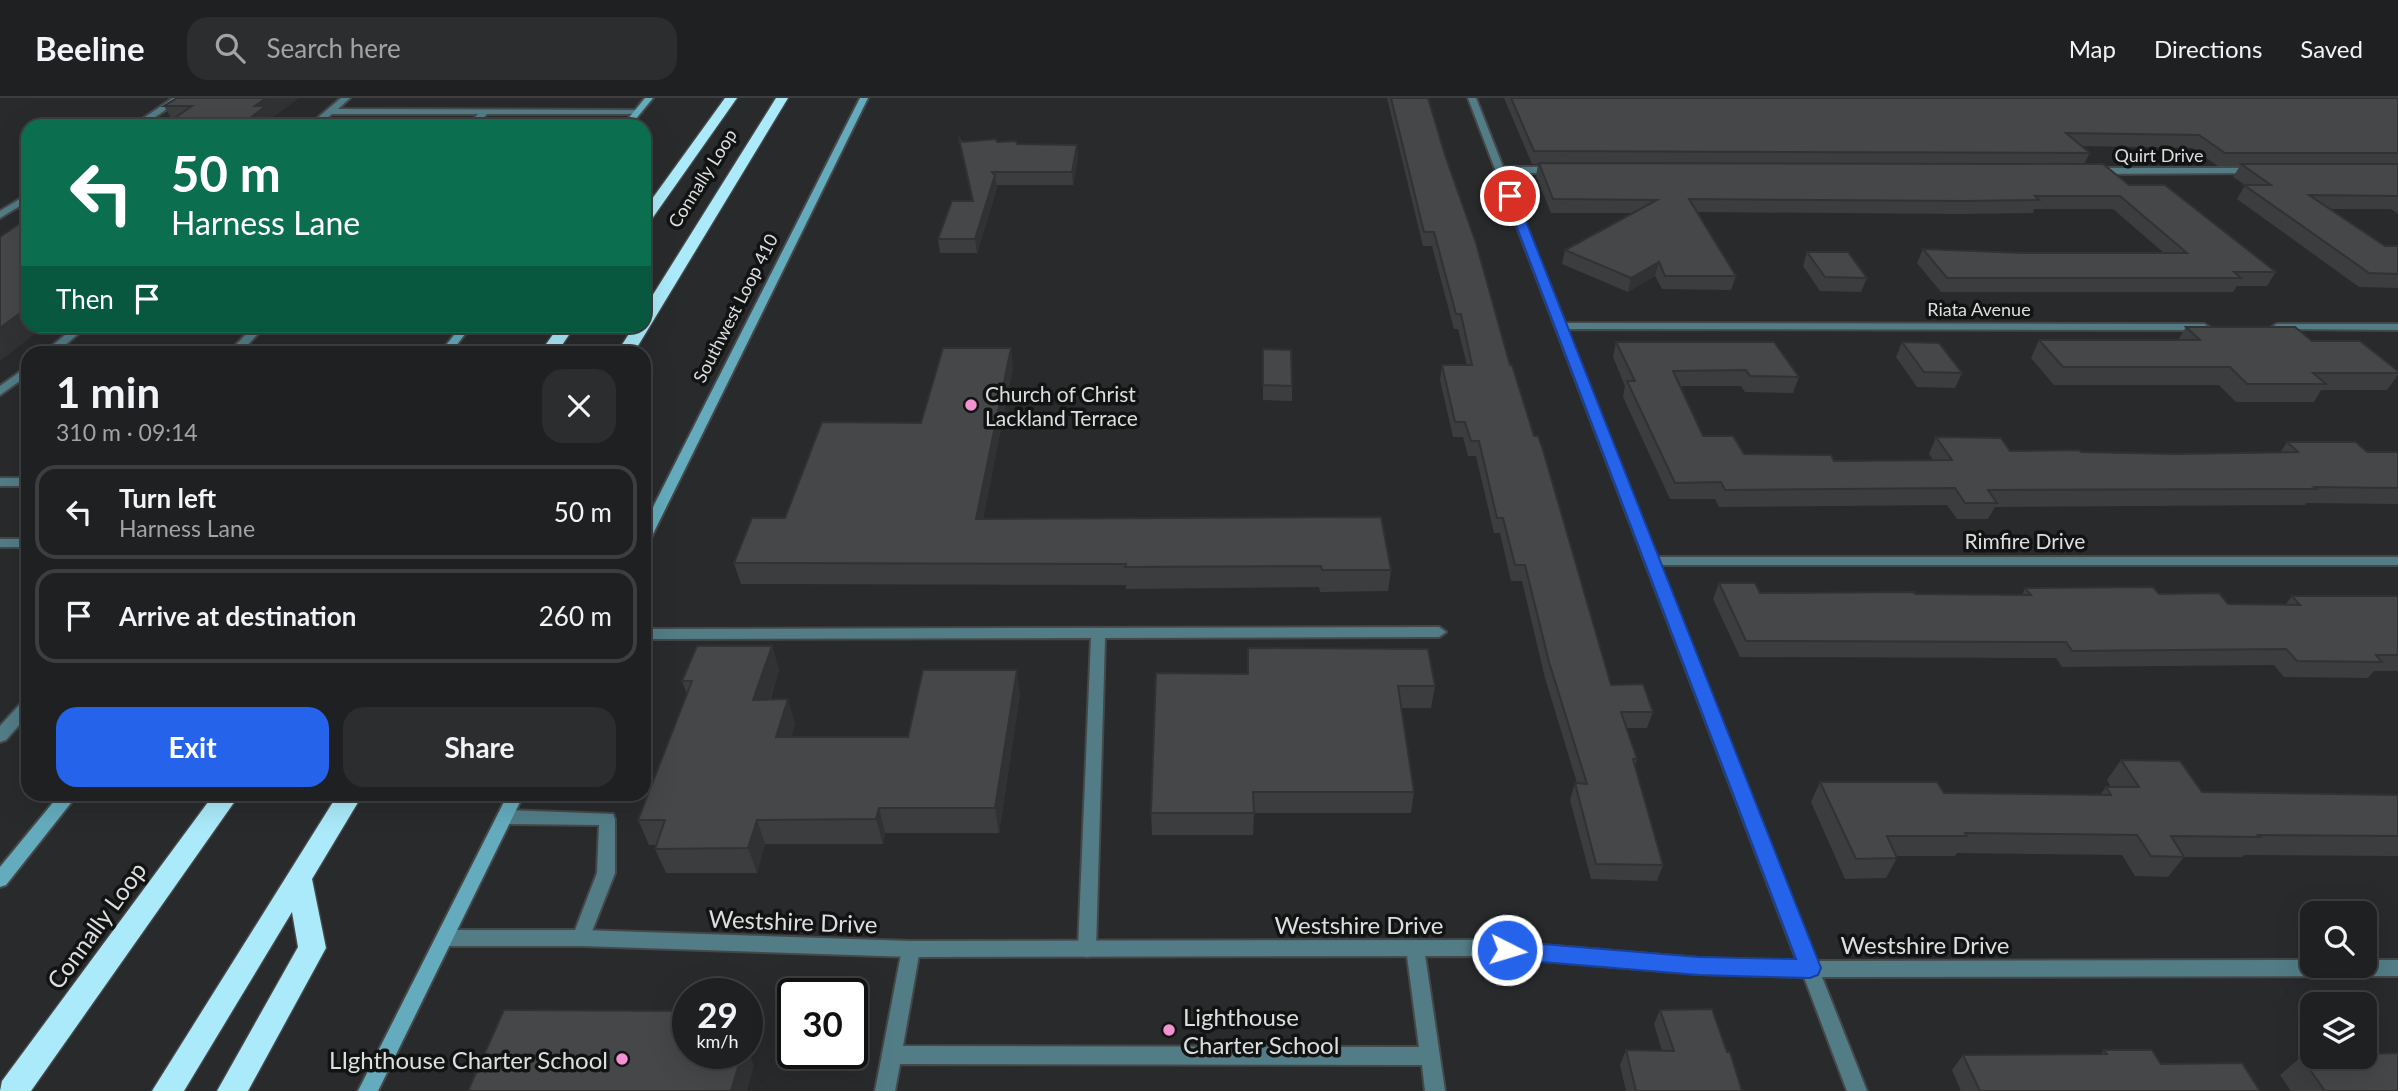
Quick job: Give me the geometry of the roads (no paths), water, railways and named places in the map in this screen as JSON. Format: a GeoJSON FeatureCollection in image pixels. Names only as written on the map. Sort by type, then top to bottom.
{"type":"FeatureCollection","features":[{"type":"Feature","properties":{"kind":"highway","name":"Connally Loop"},"geometry":{"type":"LineString","coordinates":[[651,210],[731,98]]}},
{"type":"Feature","properties":{"kind":"highway","name":"Connally Loop"},"geometry":{"type":"LineString","coordinates":[[651,311],[782,98]]}},
{"type":"Feature","properties":{"kind":"highway","name":"Connally Loop"},"geometry":{"type":"LineString","coordinates":[[13,1091],[223,801]]}},
{"type":"Feature","properties":{"kind":"highway"},"geometry":{"type":"LineString","coordinates":[[167,1091],[347,801]]}},
{"type":"Feature","properties":{"kind":"highway"},"geometry":{"type":"LineString","coordinates":[[232,1091],[312,948],[299,878]]}},
{"type":"Feature","properties":{"kind":"main road"},"geometry":{"type":"LineString","coordinates":[[632,119],[649,98]]}},
{"type":"Feature","properties":{"kind":"main road","name":"Southwest Loop 410"},"geometry":{"type":"LineString","coordinates":[[651,524],[864,98]]}},
{"type":"Feature","properties":{"kind":"main road"},"geometry":{"type":"LineString","coordinates":[[2,875],[64,801]]}},
{"type":"Feature","properties":{"kind":"main road"},"geometry":{"type":"LineString","coordinates":[[368,1091],[513,801]]}},
{"type":"Feature","properties":{"kind":"street"},"geometry":{"type":"LineString","coordinates":[[147,119],[179,98]]}},
{"type":"Feature","properties":{"kind":"street"},"geometry":{"type":"LineString","coordinates":[[320,119],[346,98]]}},
{"type":"Feature","properties":{"kind":"street"},"geometry":{"type":"LineString","coordinates":[[1472,98],[1857,1091]]}},
{"type":"Feature","properties":{"kind":"street"},"geometry":{"type":"LineString","coordinates":[[330,111],[485,112],[567,108],[638,112]]}},
{"type":"Feature","properties":{"kind":"street"},"geometry":{"type":"LineString","coordinates":[[478,119],[485,112]]}},
{"type":"Feature","properties":{"kind":"street"},"geometry":{"type":"LineString","coordinates":[[1500,170],[1569,170]]}},
{"type":"Feature","properties":{"kind":"street","name":"Quirt Drive"},"geometry":{"type":"LineString","coordinates":[[2080,171],[2260,171]]}},
{"type":"Feature","properties":{"kind":"street"},"geometry":{"type":"LineString","coordinates":[[0,215],[21,202]]}},
{"type":"Feature","properties":{"kind":"street","name":"Riata Avenue"},"geometry":{"type":"LineString","coordinates":[[1561,326],[2217,327]]}},
{"type":"Feature","properties":{"kind":"street"},"geometry":{"type":"LineString","coordinates":[[2259,327],[2398,327]]}},
{"type":"Feature","properties":{"kind":"street"},"geometry":{"type":"LineString","coordinates":[[57,346],[73,333]]}},
{"type":"Feature","properties":{"kind":"street"},"geometry":{"type":"LineString","coordinates":[[240,346],[253,333]]}},
{"type":"Feature","properties":{"kind":"street"},"geometry":{"type":"LineString","coordinates":[[0,392],[21,375]]}},
{"type":"Feature","properties":{"kind":"street"},"geometry":{"type":"LineString","coordinates":[[0,482],[21,482]]}},
{"type":"Feature","properties":{"kind":"street"},"geometry":{"type":"LineString","coordinates":[[0,543],[21,543]]}},
{"type":"Feature","properties":{"kind":"street","name":"Rimfire Drive"},"geometry":{"type":"LineString","coordinates":[[1652,561],[2398,561]]}},
{"type":"Feature","properties":{"kind":"street"},"geometry":{"type":"LineString","coordinates":[[651,634],[1439,632]]}},
{"type":"Feature","properties":{"kind":"street"},"geometry":{"type":"LineString","coordinates":[[1087,949],[1098,633]]}},
{"type":"Feature","properties":{"kind":"street"},"geometry":{"type":"LineString","coordinates":[[0,737],[21,713]]}},
{"type":"Feature","properties":{"kind":"street"},"geometry":{"type":"LineString","coordinates":[[505,817],[607,819],[606,873],[581,938]]}},
{"type":"Feature","properties":{"kind":"street","name":"Westshire Drive"},"geometry":{"type":"LineString","coordinates":[[445,938],[581,938],[911,949],[1480,948],[1699,966],[1810,968],[2398,968]]}},
{"type":"Feature","properties":{"kind":"street"},"geometry":{"type":"LineString","coordinates":[[1415,948],[1434,1091]]}},
{"type":"Feature","properties":{"kind":"street"},"geometry":{"type":"LineString","coordinates":[[885,1091],[911,949]]}},
{"type":"Feature","properties":{"kind":"street"},"geometry":{"type":"LineString","coordinates":[[891,1055],[1430,1056]]}},
{"type":"Feature","properties":{"kind":"place","name":"Church of Christ Lackland Terrace"},"geometry":{"type":"Point","coordinates":[971,405]}},
{"type":"Feature","properties":{"kind":"place","name":"Lighthouse Charter School"},"geometry":{"type":"Point","coordinates":[1169,1030]}},
{"type":"Feature","properties":{"kind":"place","name":"LIghthouse Charter School"},"geometry":{"type":"Point","coordinates":[622,1059]}}]}
